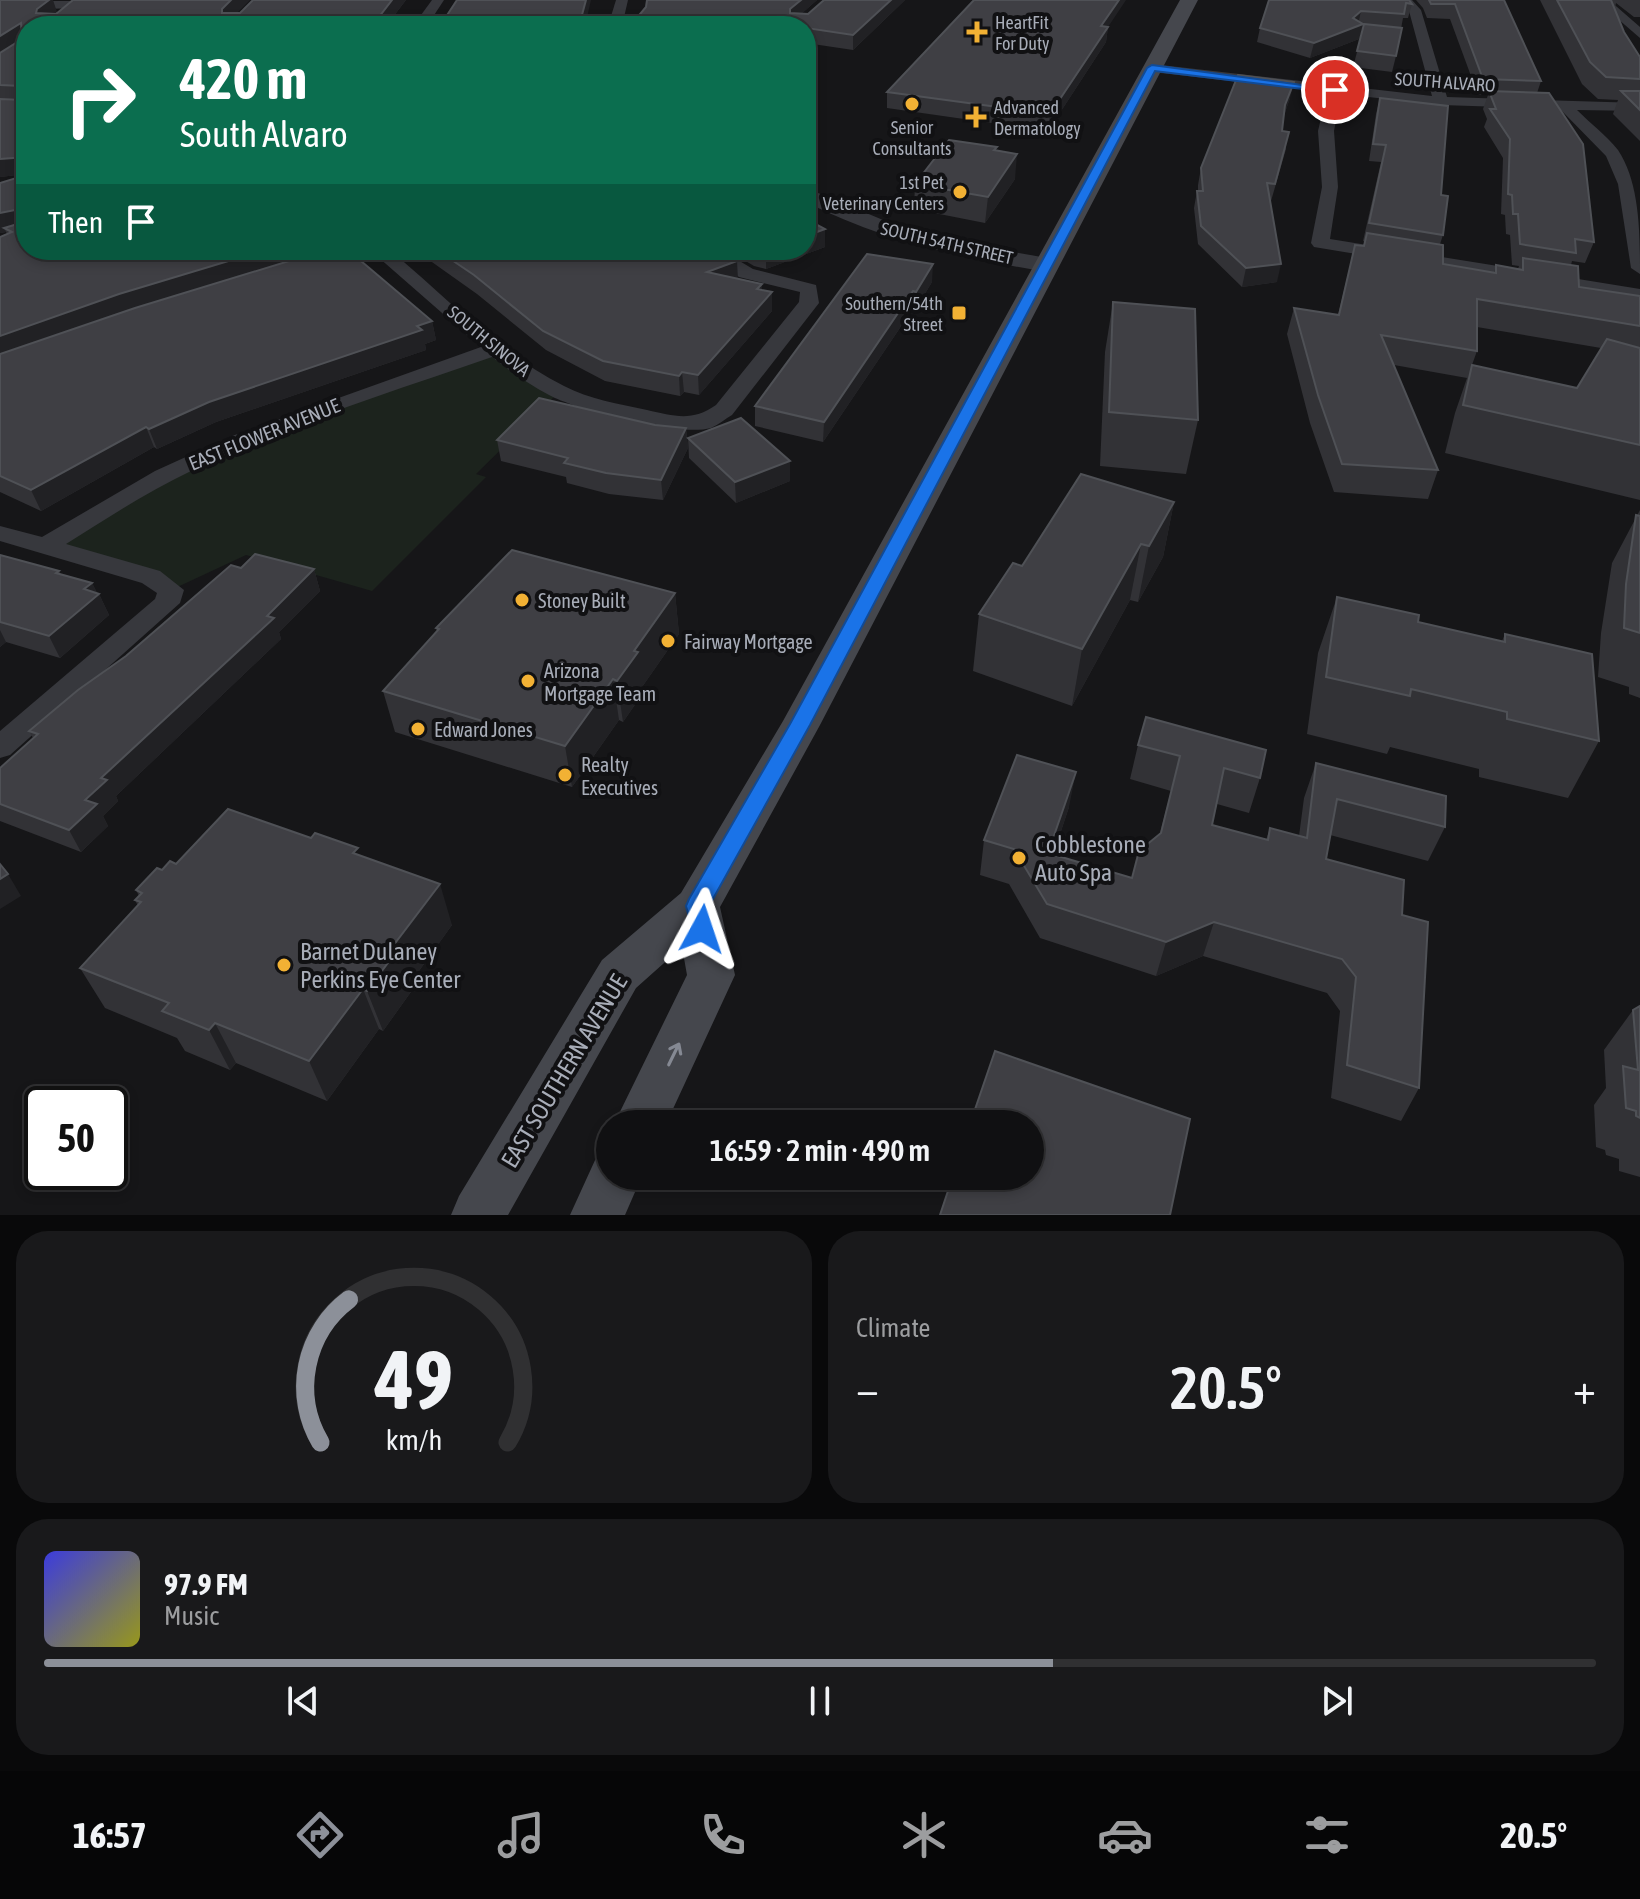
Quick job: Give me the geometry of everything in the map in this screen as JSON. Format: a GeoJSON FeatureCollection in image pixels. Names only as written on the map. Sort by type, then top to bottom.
{"type":"FeatureCollection","features":[{"type":"Feature","properties":{"kind":"main road","name":"EAST SOUTHERN AVENUE"},"geometry":{"type":"LineString","coordinates":[[478,1215],[619,974],[697,906],[800,725],[1189,0]]}},
{"type":"Feature","properties":{"kind":"main road"},"geometry":{"type":"LineString","coordinates":[[647,1110],[711,975],[697,906]]}},
{"type":"Feature","properties":{"kind":"main road"},"geometry":{"type":"LineString","coordinates":[[597,1215],[609,1190]]}},
{"type":"Feature","properties":{"kind":"street"},"geometry":{"type":"LineString","coordinates":[[1405,0],[1415,10],[1418,38],[1441,101]]}},
{"type":"Feature","properties":{"kind":"street"},"geometry":{"type":"LineString","coordinates":[[1602,0],[1640,34]]}},
{"type":"Feature","properties":{"kind":"street"},"geometry":{"type":"LineString","coordinates":[[40,5],[82,2]]}},
{"type":"Feature","properties":{"kind":"street"},"geometry":{"type":"LineString","coordinates":[[65,16],[82,2]]}},
{"type":"Feature","properties":{"kind":"street","name":"SOUTH ALVARO"},"geometry":{"type":"LineString","coordinates":[[1152,68],[1441,101],[1640,107]]}},
{"type":"Feature","properties":{"kind":"street"},"geometry":{"type":"LineString","coordinates":[[1335,90],[1326,131],[1330,187],[1320,243],[1640,295]]}},
{"type":"Feature","properties":{"kind":"street"},"geometry":{"type":"LineString","coordinates":[[1565,106],[1613,154],[1626,184],[1640,268]]}},
{"type":"Feature","properties":{"kind":"street","name":"SOUTH 54TH STREET"},"geometry":{"type":"LineString","coordinates":[[816,199],[884,230],[961,250],[1047,265]]}},
{"type":"Feature","properties":{"kind":"street"},"geometry":{"type":"LineString","coordinates":[[301,268],[327,260]]}},
{"type":"Feature","properties":{"kind":"street","name":"SOUTH SINOVA"},"geometry":{"type":"LineString","coordinates":[[391,260],[524,372],[559,392],[676,423],[707,422],[724,410],[809,303],[809,289],[746,273],[725,260]]}},
{"type":"Feature","properties":{"kind":"street","name":"EAST FLOWER AVENUE"},"geometry":{"type":"LineString","coordinates":[[46,546],[121,498],[204,456],[289,421],[495,349]]}},
{"type":"Feature","properties":{"kind":"street"},"geometry":{"type":"LineString","coordinates":[[0,533],[151,577],[171,590],[167,603],[0,747]]}},
{"type":"Feature","properties":{"kind":"shaded area"},"geometry":{"type":"Polygon","coordinates":[[[495,349],[559,392],[476,474],[486,477],[372,591],[246,555],[171,590],[46,546],[204,456],[495,349]]]}},
{"type":"Feature","properties":{"kind":"building"},"geometry":{"type":"Polygon","coordinates":[[[0,0],[49,0],[36,13],[56,14],[73,0],[231,0],[222,13],[240,13],[253,0],[392,0],[380,16],[16,16],[16,26],[0,36],[0,0]]]}},
{"type":"Feature","properties":{"kind":"building"},"geometry":{"type":"Polygon","coordinates":[[[457,0],[586,0],[582,16],[447,16],[457,0]]]}},
{"type":"Feature","properties":{"kind":"building"},"geometry":{"type":"Polygon","coordinates":[[[647,0],[801,0],[790,9],[790,13],[808,14],[824,0],[891,0],[853,35],[816,29],[816,16],[638,16],[646,7],[647,0]]]}},
{"type":"Feature","properties":{"kind":"building"},"geometry":{"type":"Polygon","coordinates":[[[974,0],[1119,0],[1101,26],[1108,27],[1050,114],[887,92],[974,0]]]}},
{"type":"Feature","properties":{"kind":"building"},"geometry":{"type":"Polygon","coordinates":[[[1269,0],[1409,0],[1412,4],[1406,3],[1404,14],[1361,11],[1353,18],[1363,24],[1314,43],[1260,28],[1269,0]]]}},
{"type":"Feature","properties":{"kind":"building"},"geometry":{"type":"Polygon","coordinates":[[[1429,0],[1504,0],[1541,81],[1483,79],[1455,4],[1431,4],[1429,0]]]}},
{"type":"Feature","properties":{"kind":"building"},"geometry":{"type":"Polygon","coordinates":[[[1557,0],[1611,0],[1624,32],[1640,57],[1640,79],[1606,77],[1590,62],[1557,0]]]}},
{"type":"Feature","properties":{"kind":"building"},"geometry":{"type":"Polygon","coordinates":[[[1364,24],[1402,28],[1396,56],[1357,51],[1364,24]]]}},
{"type":"Feature","properties":{"kind":"building"},"geometry":{"type":"Polygon","coordinates":[[[16,43],[16,86],[0,85],[0,53],[16,43]]]}},
{"type":"Feature","properties":{"kind":"building"},"geometry":{"type":"Polygon","coordinates":[[[1238,75],[1294,82],[1285,105],[1282,131],[1289,132],[1275,184],[1267,183],[1281,264],[1246,268],[1201,226],[1197,191],[1203,191],[1201,168],[1238,75]]]}},
{"type":"Feature","properties":{"kind":"building"},"geometry":{"type":"Polygon","coordinates":[[[1489,91],[1549,93],[1583,144],[1594,242],[1575,239],[1576,253],[1520,244],[1518,214],[1513,214],[1512,195],[1508,194],[1510,139],[1490,109],[1496,109],[1489,91]]]}},
{"type":"Feature","properties":{"kind":"building"},"geometry":{"type":"Polygon","coordinates":[[[1621,91],[1640,91],[1640,110],[1621,91]]]}},
{"type":"Feature","properties":{"kind":"building"},"geometry":{"type":"Polygon","coordinates":[[[1380,98],[1448,106],[1441,195],[1448,196],[1443,235],[1369,223],[1386,145],[1373,144],[1380,98]]]}},
{"type":"Feature","properties":{"kind":"building"},"geometry":{"type":"Polygon","coordinates":[[[0,99],[16,100],[16,158],[0,159],[0,99]]]}},
{"type":"Feature","properties":{"kind":"building"},"geometry":{"type":"Polygon","coordinates":[[[949,140],[997,147],[994,150],[1017,154],[988,197],[915,184],[949,140]]]}},
{"type":"Feature","properties":{"kind":"building"},"geometry":{"type":"Polygon","coordinates":[[[16,178],[16,210],[0,213],[0,183],[16,178]]]}},
{"type":"Feature","properties":{"kind":"building"},"geometry":{"type":"Polygon","coordinates":[[[16,224],[16,260],[232,260],[119,294],[0,336],[0,237],[12,232],[4,228],[16,224]]]}},
{"type":"Feature","properties":{"kind":"building"},"geometry":{"type":"Polygon","coordinates":[[[1367,233],[1443,245],[1443,264],[1496,273],[1496,265],[1523,270],[1523,258],[1578,266],[1579,287],[1640,296],[1640,326],[1477,299],[1477,351],[1381,335],[1438,470],[1342,464],[1318,395],[1294,308],[1339,315],[1355,245],[1364,246],[1367,233]]]}},
{"type":"Feature","properties":{"kind":"building"},"geometry":{"type":"Polygon","coordinates":[[[867,254],[933,264],[824,422],[755,406],[867,254]]]}},
{"type":"Feature","properties":{"kind":"building"},"geometry":{"type":"Polygon","coordinates":[[[292,260],[360,260],[432,321],[417,326],[422,330],[209,402],[149,429],[146,427],[31,490],[0,476],[0,354],[135,308],[292,260]]]}},
{"type":"Feature","properties":{"kind":"building"},"geometry":{"type":"Polygon","coordinates":[[[452,260],[735,260],[707,272],[762,284],[757,289],[772,292],[698,375],[682,372],[679,376],[603,361],[543,331],[452,260]]]}},
{"type":"Feature","properties":{"kind":"building"},"geometry":{"type":"Polygon","coordinates":[[[1113,302],[1195,309],[1198,420],[1109,412],[1113,302]]]}},
{"type":"Feature","properties":{"kind":"building"},"geometry":{"type":"Polygon","coordinates":[[[1607,339],[1640,348],[1640,445],[1463,405],[1472,365],[1577,388],[1607,339]]]}},
{"type":"Feature","properties":{"kind":"building"},"geometry":{"type":"Polygon","coordinates":[[[539,398],[655,425],[686,428],[661,480],[606,473],[564,463],[568,458],[497,440],[539,398]]]}},
{"type":"Feature","properties":{"kind":"building"},"geometry":{"type":"Polygon","coordinates":[[[741,418],[790,461],[735,482],[688,438],[741,418]]]}},
{"type":"Feature","properties":{"kind":"building"},"geometry":{"type":"Polygon","coordinates":[[[1081,474],[1174,502],[1149,546],[1141,544],[1082,649],[979,614],[1013,563],[1022,566],[1081,474]]]}},
{"type":"Feature","properties":{"kind":"building"},"geometry":{"type":"Polygon","coordinates":[[[1636,515],[1640,516],[1640,633],[1624,628],[1626,584],[1636,515]]]}},
{"type":"Feature","properties":{"kind":"building"},"geometry":{"type":"Polygon","coordinates":[[[512,550],[675,593],[634,651],[638,652],[617,681],[613,679],[565,746],[383,691],[439,629],[436,628],[512,550]]]}},
{"type":"Feature","properties":{"kind":"building"},"geometry":{"type":"Polygon","coordinates":[[[255,554],[314,569],[267,616],[274,618],[101,778],[107,780],[85,800],[97,804],[69,830],[0,804],[0,768],[38,734],[29,731],[78,690],[126,656],[231,565],[241,568],[255,554]]]}},
{"type":"Feature","properties":{"kind":"building"},"geometry":{"type":"Polygon","coordinates":[[[0,555],[92,583],[84,589],[99,594],[49,636],[0,622],[0,555]]]}},
{"type":"Feature","properties":{"kind":"building"},"geometry":{"type":"Polygon","coordinates":[[[1337,597],[1419,615],[1418,622],[1505,642],[1505,634],[1592,654],[1599,741],[1507,719],[1507,712],[1411,689],[1410,696],[1326,677],[1337,597]]]}},
{"type":"Feature","properties":{"kind":"building"},"geometry":{"type":"Polygon","coordinates":[[[1146,717],[1266,750],[1260,778],[1224,768],[1212,825],[1268,840],[1270,828],[1307,838],[1316,763],[1446,796],[1445,827],[1337,799],[1326,859],[1404,880],[1402,915],[1428,922],[1419,1088],[1347,1065],[1356,977],[1342,959],[1214,922],[1166,942],[1047,904],[1014,849],[984,840],[1017,755],[1076,772],[1048,853],[1132,878],[1139,851],[1161,833],[1180,756],[1138,745],[1146,717]]]}},
{"type":"Feature","properties":{"kind":"building","name":"Barnet Dulaney Perkins Eye Center"},"geometry":{"type":"Polygon","coordinates":[[[228,809],[311,838],[315,833],[358,848],[353,853],[440,884],[393,946],[399,948],[367,991],[363,989],[309,1061],[215,1023],[209,1030],[162,1011],[169,1003],[80,968],[141,902],[135,900],[142,893],[136,890],[157,868],[162,870],[170,861],[176,864],[228,809]]]}},
{"type":"Feature","properties":{"kind":"building"},"geometry":{"type":"Polygon","coordinates":[[[0,864],[8,874],[0,879],[0,864]]]}},
{"type":"Feature","properties":{"kind":"building"},"geometry":{"type":"Polygon","coordinates":[[[1640,1006],[1640,1118],[1636,1116],[1636,1111],[1626,1108],[1623,1066],[1638,1070],[1633,1010],[1640,1006]]]}},
{"type":"Feature","properties":{"kind":"building"},"geometry":{"type":"Polygon","coordinates":[[[995,1051],[1190,1119],[1170,1215],[940,1215],[948,1190],[1044,1190],[1044,1110],[975,1110],[995,1051]]]}},
{"type":"Feature","properties":{"kind":"place","name":"HeartFit For Duty"},"geometry":{"type":"Point","coordinates":[977,32]}},
{"type":"Feature","properties":{"kind":"place","name":"Senior Consultants"},"geometry":{"type":"Point","coordinates":[912,104]}},
{"type":"Feature","properties":{"kind":"place","name":"Advanced Dermatology"},"geometry":{"type":"Point","coordinates":[976,117]}},
{"type":"Feature","properties":{"kind":"place","name":"1st Pet Veterinary Centers"},"geometry":{"type":"Point","coordinates":[960,192]}},
{"type":"Feature","properties":{"kind":"place","name":"Southern/54th Street"},"geometry":{"type":"Point","coordinates":[959,313]}},
{"type":"Feature","properties":{"kind":"place","name":"Stoney Built"},"geometry":{"type":"Point","coordinates":[522,600]}},
{"type":"Feature","properties":{"kind":"place","name":"Fairway Mortgage"},"geometry":{"type":"Point","coordinates":[668,641]}},
{"type":"Feature","properties":{"kind":"place","name":"Arizona Mortgage Team"},"geometry":{"type":"Point","coordinates":[528,681]}},
{"type":"Feature","properties":{"kind":"place","name":"Edward Jones"},"geometry":{"type":"Point","coordinates":[418,729]}},
{"type":"Feature","properties":{"kind":"place","name":"Realty Executives"},"geometry":{"type":"Point","coordinates":[565,775]}},
{"type":"Feature","properties":{"kind":"place","name":"Cobblestone Auto Spa"},"geometry":{"type":"Point","coordinates":[1019,858]}},
{"type":"Feature","properties":{"kind":"place","name":"Barnet Dulaney Perkins Eye Center"},"geometry":{"type":"Point","coordinates":[284,965]}},
{"type":"Feature","properties":{"kind":"route"},"geometry":{"type":"LineString","coordinates":[[702,929],[697,906],[800,725],[1152,68],[1335,90]]}}]}
